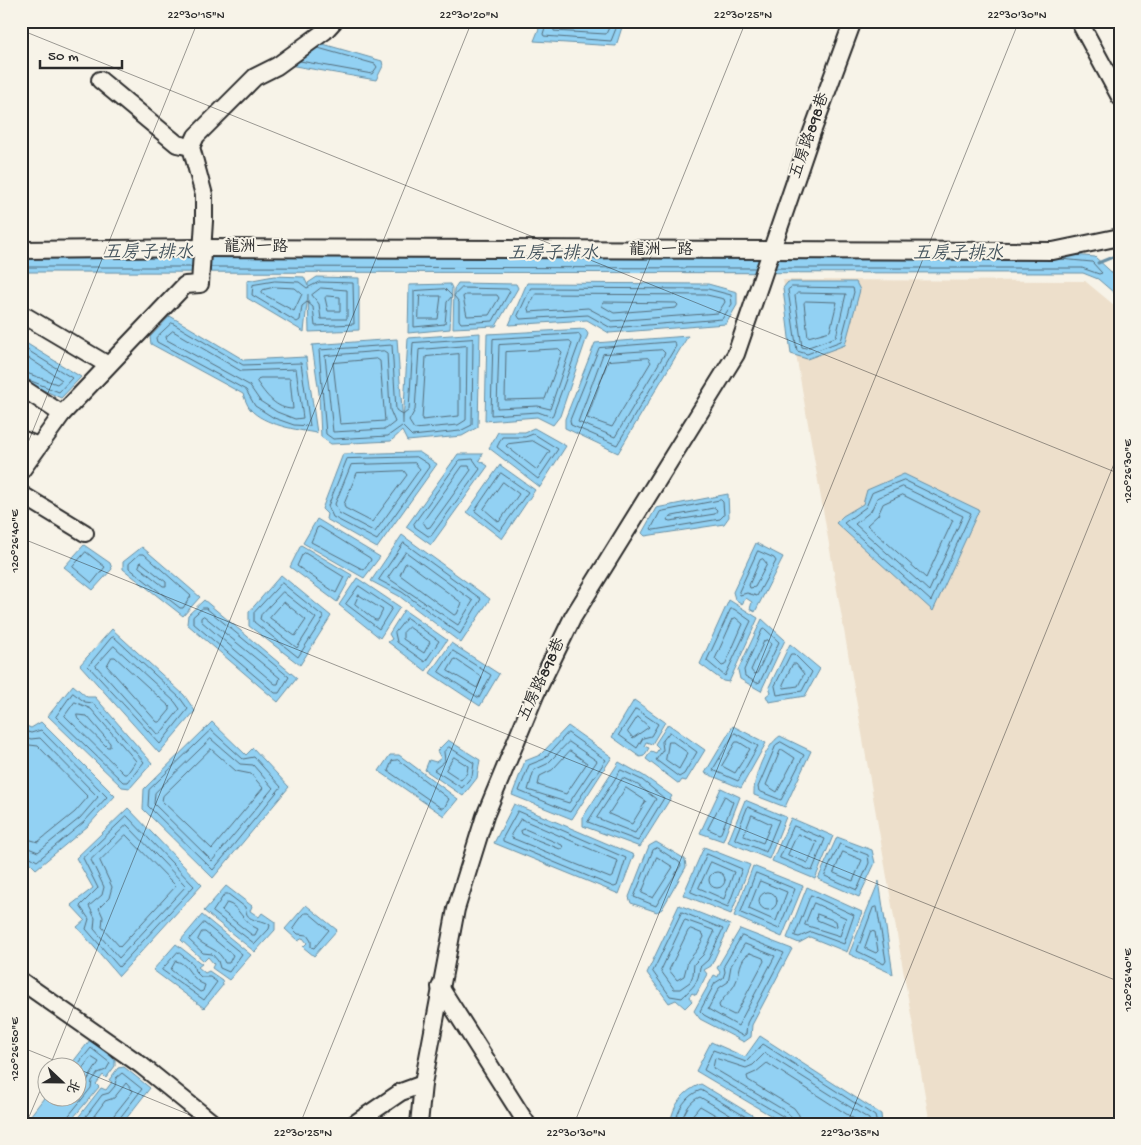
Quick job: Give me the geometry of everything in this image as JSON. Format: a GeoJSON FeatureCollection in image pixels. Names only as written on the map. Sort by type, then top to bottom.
{"type":"FeatureCollection","features":[{"type":"Feature","properties":{"kind":"street"},"geometry":{"type":"LineString","coordinates":[[21,470],[62,414],[108,365],[185,285],[200,284],[204,195],[191,147],[196,136],[255,77],[277,66],[325,31],[334,21]]}},
{"type":"Feature","properties":{"kind":"street","name":"五房路898巷"},"geometry":{"type":"LineString","coordinates":[[419,1124],[423,1084],[456,910],[485,816],[536,693],[573,617],[736,354],[765,275],[812,132],[853,21]]}},
{"type":"Feature","properties":{"kind":"street"},"geometry":{"type":"LineString","coordinates":[[1080,21],[1120,97]]}},
{"type":"Feature","properties":{"kind":"street"},"geometry":{"type":"LineString","coordinates":[[100,80],[176,144],[191,147]]}},
{"type":"Feature","properties":{"kind":"street","name":"龍洲一路"},"geometry":{"type":"LineString","coordinates":[[21,250],[202,248],[772,252],[1053,251],[1120,237]]}},
{"type":"Feature","properties":{"kind":"street"},"geometry":{"type":"LineString","coordinates":[[27,317],[108,365]]}},
{"type":"Feature","properties":{"kind":"street"},"geometry":{"type":"LineString","coordinates":[[21,387],[62,414]]}},
{"type":"Feature","properties":{"kind":"street"},"geometry":{"type":"LineString","coordinates":[[21,439],[38,446]]}},
{"type":"Feature","properties":{"kind":"street"},"geometry":{"type":"LineString","coordinates":[[21,494],[85,533]]}},
{"type":"Feature","properties":{"kind":"street"},"geometry":{"type":"LineString","coordinates":[[21,981],[141,1065],[214,1124]]}},
{"type":"Feature","properties":{"kind":"street"},"geometry":{"type":"LineString","coordinates":[[440,987],[527,1124]]}},
{"type":"Feature","properties":{"kind":"street"},"geometry":{"type":"LineString","coordinates":[[354,1124],[401,1092],[423,1084]]}},
{"type":"Feature","properties":{"kind":"shaded area"},"geometry":{"type":"Polygon","coordinates":[[[783,280],[1085,281],[1120,310],[1120,1124],[930,1124],[783,280]]]}},
{"type":"Feature","properties":{"kind":"water"},"geometry":{"type":"Polygon","coordinates":[[[542,21],[624,21],[616,46],[534,41],[542,21]]]}},
{"type":"Feature","properties":{"kind":"water"},"geometry":{"type":"Polygon","coordinates":[[[316,42],[382,61],[383,66],[376,80],[283,64],[316,42]]]}},
{"type":"Feature","properties":{"kind":"water","name":"五房子排水"},"geometry":{"type":"Polygon","coordinates":[[[21,252],[1052,253],[1095,257],[1120,280],[1120,298],[1098,279],[1083,273],[21,272],[21,252]]]}},
{"type":"Feature","properties":{"kind":"water"},"geometry":{"type":"Polygon","coordinates":[[[274,276],[304,277],[308,286],[308,283],[317,277],[359,278],[359,330],[309,332],[308,294],[304,332],[247,298],[247,281],[274,276]]]}},
{"type":"Feature","properties":{"kind":"water"},"geometry":{"type":"Polygon","coordinates":[[[788,282],[856,282],[860,290],[845,345],[807,359],[791,354],[783,288],[788,282]]]}},
{"type":"Feature","properties":{"kind":"water"},"geometry":{"type":"Polygon","coordinates":[[[458,283],[516,284],[518,288],[496,326],[453,328],[454,289],[458,283]]]}},
{"type":"Feature","properties":{"kind":"water"},"geometry":{"type":"Polygon","coordinates":[[[527,283],[708,284],[737,292],[737,305],[726,324],[609,333],[587,320],[509,325],[527,283]]]}},
{"type":"Feature","properties":{"kind":"water"},"geometry":{"type":"Polygon","coordinates":[[[450,284],[452,288],[450,329],[408,333],[409,285],[450,284]]]}},
{"type":"Feature","properties":{"kind":"water"},"geometry":{"type":"Polygon","coordinates":[[[170,316],[244,360],[306,357],[317,433],[281,426],[256,415],[250,409],[243,394],[151,344],[150,337],[170,316]]]}},
{"type":"Feature","properties":{"kind":"water"},"geometry":{"type":"Polygon","coordinates":[[[585,329],[588,334],[560,416],[553,425],[537,417],[485,421],[487,334],[585,329]]]}},
{"type":"Feature","properties":{"kind":"water"},"geometry":{"type":"Polygon","coordinates":[[[480,333],[478,427],[462,436],[407,441],[402,431],[391,441],[331,444],[321,437],[319,393],[312,345],[397,339],[403,424],[408,338],[480,333]]]}},
{"type":"Feature","properties":{"kind":"water"},"geometry":{"type":"Polygon","coordinates":[[[688,336],[618,453],[565,428],[565,419],[595,343],[688,336]]]}},
{"type":"Feature","properties":{"kind":"water"},"geometry":{"type":"Polygon","coordinates":[[[21,340],[81,377],[61,398],[21,380],[21,340]]]}},
{"type":"Feature","properties":{"kind":"water"},"geometry":{"type":"Polygon","coordinates":[[[534,428],[566,446],[540,487],[489,448],[498,432],[525,432],[534,428]]]}},
{"type":"Feature","properties":{"kind":"water"},"geometry":{"type":"Polygon","coordinates":[[[419,452],[437,464],[377,548],[326,519],[327,514],[322,509],[343,454],[419,452]]]}},
{"type":"Feature","properties":{"kind":"water"},"geometry":{"type":"Polygon","coordinates":[[[458,454],[483,454],[479,460],[488,466],[431,545],[406,527],[458,454]]]}},
{"type":"Feature","properties":{"kind":"water"},"geometry":{"type":"Polygon","coordinates":[[[500,465],[535,490],[502,539],[467,512],[500,465]]]}},
{"type":"Feature","properties":{"kind":"water"},"geometry":{"type":"Polygon","coordinates":[[[904,474],[979,510],[933,611],[836,523],[843,516],[863,504],[867,490],[904,474]]]}},
{"type":"Feature","properties":{"kind":"water"},"geometry":{"type":"Polygon","coordinates":[[[728,494],[729,517],[724,524],[645,536],[642,533],[656,508],[728,494]]]}},
{"type":"Feature","properties":{"kind":"water"},"geometry":{"type":"Polygon","coordinates":[[[317,519],[380,557],[364,578],[303,543],[317,519]]]}},
{"type":"Feature","properties":{"kind":"water"},"geometry":{"type":"Polygon","coordinates":[[[402,535],[490,599],[461,643],[399,596],[371,581],[402,535]]]}},
{"type":"Feature","properties":{"kind":"water"},"geometry":{"type":"Polygon","coordinates":[[[756,543],[783,557],[755,612],[750,609],[752,602],[746,598],[742,604],[735,599],[733,592],[756,543]]]}},
{"type":"Feature","properties":{"kind":"water"},"geometry":{"type":"Polygon","coordinates":[[[84,545],[110,563],[112,569],[93,590],[64,567],[84,545]]]}},
{"type":"Feature","properties":{"kind":"water"},"geometry":{"type":"Polygon","coordinates":[[[301,545],[352,575],[337,602],[290,567],[301,545]]]}},
{"type":"Feature","properties":{"kind":"water"},"geometry":{"type":"Polygon","coordinates":[[[142,547],[200,597],[183,616],[123,569],[123,562],[142,547]]]}},
{"type":"Feature","properties":{"kind":"water"},"geometry":{"type":"Polygon","coordinates":[[[281,575],[331,616],[300,665],[249,626],[249,612],[281,575]]]}},
{"type":"Feature","properties":{"kind":"water"},"geometry":{"type":"Polygon","coordinates":[[[357,578],[400,607],[380,638],[339,605],[357,578]]]}},
{"type":"Feature","properties":{"kind":"water"},"geometry":{"type":"Polygon","coordinates":[[[204,600],[297,678],[278,702],[187,624],[188,615],[204,600]]]}},
{"type":"Feature","properties":{"kind":"water"},"geometry":{"type":"Polygon","coordinates":[[[729,600],[758,618],[729,682],[723,681],[700,664],[729,600]]]}},
{"type":"Feature","properties":{"kind":"water"},"geometry":{"type":"Polygon","coordinates":[[[404,610],[447,640],[426,671],[388,642],[392,639],[389,634],[404,610]]]}},
{"type":"Feature","properties":{"kind":"water"},"geometry":{"type":"Polygon","coordinates":[[[762,619],[785,640],[761,691],[740,679],[738,670],[762,619]]]}},
{"type":"Feature","properties":{"kind":"water"},"geometry":{"type":"Polygon","coordinates":[[[112,629],[184,695],[195,711],[159,753],[80,665],[112,629]]]}},
{"type":"Feature","properties":{"kind":"water"},"geometry":{"type":"Polygon","coordinates":[[[451,643],[499,674],[480,706],[430,673],[451,643]]]}},
{"type":"Feature","properties":{"kind":"water"},"geometry":{"type":"Polygon","coordinates":[[[790,644],[820,669],[805,696],[769,702],[766,696],[771,692],[769,687],[790,644]]]}},
{"type":"Feature","properties":{"kind":"water"},"geometry":{"type":"Polygon","coordinates":[[[73,685],[87,697],[95,697],[152,763],[130,788],[122,787],[48,716],[73,685]]]}},
{"type":"Feature","properties":{"kind":"water"},"geometry":{"type":"Polygon","coordinates":[[[634,700],[665,722],[652,744],[646,742],[644,746],[649,748],[644,756],[640,757],[612,737],[634,700]]]}},
{"type":"Feature","properties":{"kind":"water"},"geometry":{"type":"Polygon","coordinates":[[[41,722],[115,796],[88,826],[36,869],[21,854],[21,727],[24,725],[31,728],[41,722]]]}},
{"type":"Feature","properties":{"kind":"water"},"geometry":{"type":"Polygon","coordinates":[[[212,722],[246,755],[253,748],[289,787],[213,878],[143,809],[144,789],[212,722]]]}},
{"type":"Feature","properties":{"kind":"water"},"geometry":{"type":"Polygon","coordinates":[[[668,724],[705,750],[686,781],[682,780],[679,784],[646,759],[651,751],[656,753],[659,748],[655,744],[668,724]]]}},
{"type":"Feature","properties":{"kind":"water"},"geometry":{"type":"Polygon","coordinates":[[[568,726],[612,757],[572,819],[512,795],[525,761],[540,755],[568,726]]]}},
{"type":"Feature","properties":{"kind":"water"},"geometry":{"type":"Polygon","coordinates":[[[733,726],[766,743],[741,788],[705,773],[733,726]]]}},
{"type":"Feature","properties":{"kind":"water"},"geometry":{"type":"Polygon","coordinates":[[[780,736],[811,751],[785,807],[754,795],[761,762],[770,746],[780,736]]]}},
{"type":"Feature","properties":{"kind":"water"},"geometry":{"type":"Polygon","coordinates":[[[448,740],[480,760],[477,778],[463,796],[425,770],[429,760],[436,762],[441,758],[437,751],[448,740]]]}},
{"type":"Feature","properties":{"kind":"water"},"geometry":{"type":"Polygon","coordinates":[[[390,755],[399,755],[458,799],[444,816],[379,771],[390,755]]]}},
{"type":"Feature","properties":{"kind":"water"},"geometry":{"type":"Polygon","coordinates":[[[619,762],[644,776],[672,796],[640,847],[583,826],[583,817],[619,762]]]}},
{"type":"Feature","properties":{"kind":"water"},"geometry":{"type":"Polygon","coordinates":[[[721,788],[740,797],[723,841],[700,833],[721,788]]]}},
{"type":"Feature","properties":{"kind":"water"},"geometry":{"type":"Polygon","coordinates":[[[745,800],[786,817],[769,859],[728,842],[745,800]]]}},
{"type":"Feature","properties":{"kind":"water"},"geometry":{"type":"Polygon","coordinates":[[[514,804],[634,855],[619,894],[494,843],[514,804]]]}},
{"type":"Feature","properties":{"kind":"water"},"geometry":{"type":"Polygon","coordinates":[[[128,808],[202,885],[119,976],[77,927],[85,920],[71,905],[93,888],[76,858],[128,808]]]}},
{"type":"Feature","properties":{"kind":"water"},"geometry":{"type":"Polygon","coordinates":[[[791,818],[833,836],[815,879],[772,861],[791,818]]]}},
{"type":"Feature","properties":{"kind":"water"},"geometry":{"type":"Polygon","coordinates":[[[837,837],[872,850],[875,863],[859,897],[818,879],[837,837]]]}},
{"type":"Feature","properties":{"kind":"water"},"geometry":{"type":"Polygon","coordinates":[[[656,842],[685,859],[686,867],[662,909],[657,912],[631,903],[629,897],[649,846],[656,842]]]}},
{"type":"Feature","properties":{"kind":"water"},"geometry":{"type":"Polygon","coordinates":[[[704,847],[750,865],[731,914],[683,895],[704,847]]]}},
{"type":"Feature","properties":{"kind":"water"},"geometry":{"type":"Polygon","coordinates":[[[753,866],[803,886],[782,937],[734,916],[753,866]]]}},
{"type":"Feature","properties":{"kind":"water"},"geometry":{"type":"Polygon","coordinates":[[[879,881],[893,974],[849,954],[879,881]]]}},
{"type":"Feature","properties":{"kind":"water"},"geometry":{"type":"Polygon","coordinates":[[[226,886],[252,906],[250,911],[259,917],[262,913],[275,922],[275,930],[255,952],[204,911],[226,886]]]}},
{"type":"Feature","properties":{"kind":"water"},"geometry":{"type":"Polygon","coordinates":[[[807,887],[862,912],[847,952],[810,937],[799,943],[787,938],[807,887]]]}},
{"type":"Feature","properties":{"kind":"water"},"geometry":{"type":"Polygon","coordinates":[[[306,905],[337,930],[314,956],[303,947],[307,943],[303,938],[298,941],[285,929],[306,905]]]}},
{"type":"Feature","properties":{"kind":"water"},"geometry":{"type":"Polygon","coordinates":[[[679,905],[730,925],[711,966],[704,970],[707,974],[696,995],[692,993],[689,997],[692,1001],[685,1008],[676,1000],[669,1003],[647,973],[679,905]]]}},
{"type":"Feature","properties":{"kind":"water"},"geometry":{"type":"Polygon","coordinates":[[[202,915],[251,955],[229,980],[212,968],[214,964],[208,957],[204,961],[181,940],[202,915]]]}},
{"type":"Feature","properties":{"kind":"water"},"geometry":{"type":"Polygon","coordinates":[[[740,929],[792,949],[752,1025],[751,1037],[744,1042],[700,1019],[694,1011],[714,975],[718,977],[720,972],[717,968],[740,929]]]}},
{"type":"Feature","properties":{"kind":"water"},"geometry":{"type":"Polygon","coordinates":[[[176,944],[202,964],[198,967],[205,973],[209,971],[222,980],[223,985],[204,1008],[153,970],[176,944]]]}},
{"type":"Feature","properties":{"kind":"water"},"geometry":{"type":"Polygon","coordinates":[[[760,1036],[881,1114],[882,1124],[785,1124],[696,1071],[711,1042],[745,1057],[760,1036]]]}},
{"type":"Feature","properties":{"kind":"water"},"geometry":{"type":"Polygon","coordinates":[[[90,1040],[115,1060],[115,1066],[106,1078],[103,1075],[96,1084],[99,1087],[88,1100],[88,1058],[76,1058],[90,1040]]]}},
{"type":"Feature","properties":{"kind":"water"},"geometry":{"type":"Polygon","coordinates":[[[124,1067],[150,1088],[122,1124],[73,1124],[85,1108],[88,1108],[88,1105],[101,1088],[106,1090],[112,1082],[109,1080],[118,1068],[124,1067]]]}},
{"type":"Feature","properties":{"kind":"water"},"geometry":{"type":"Polygon","coordinates":[[[701,1084],[767,1124],[670,1124],[676,1105],[684,1095],[701,1084]]]}},
{"type":"Feature","properties":{"kind":"water"},"geometry":{"type":"Polygon","coordinates":[[[38,1106],[38,1108],[81,1108],[68,1124],[24,1124],[38,1106]]]}},
{"type":"Feature","properties":{"kind":"waterway"},"geometry":{"type":"LineString","coordinates":[[1098,263],[1120,254]]}}]}
